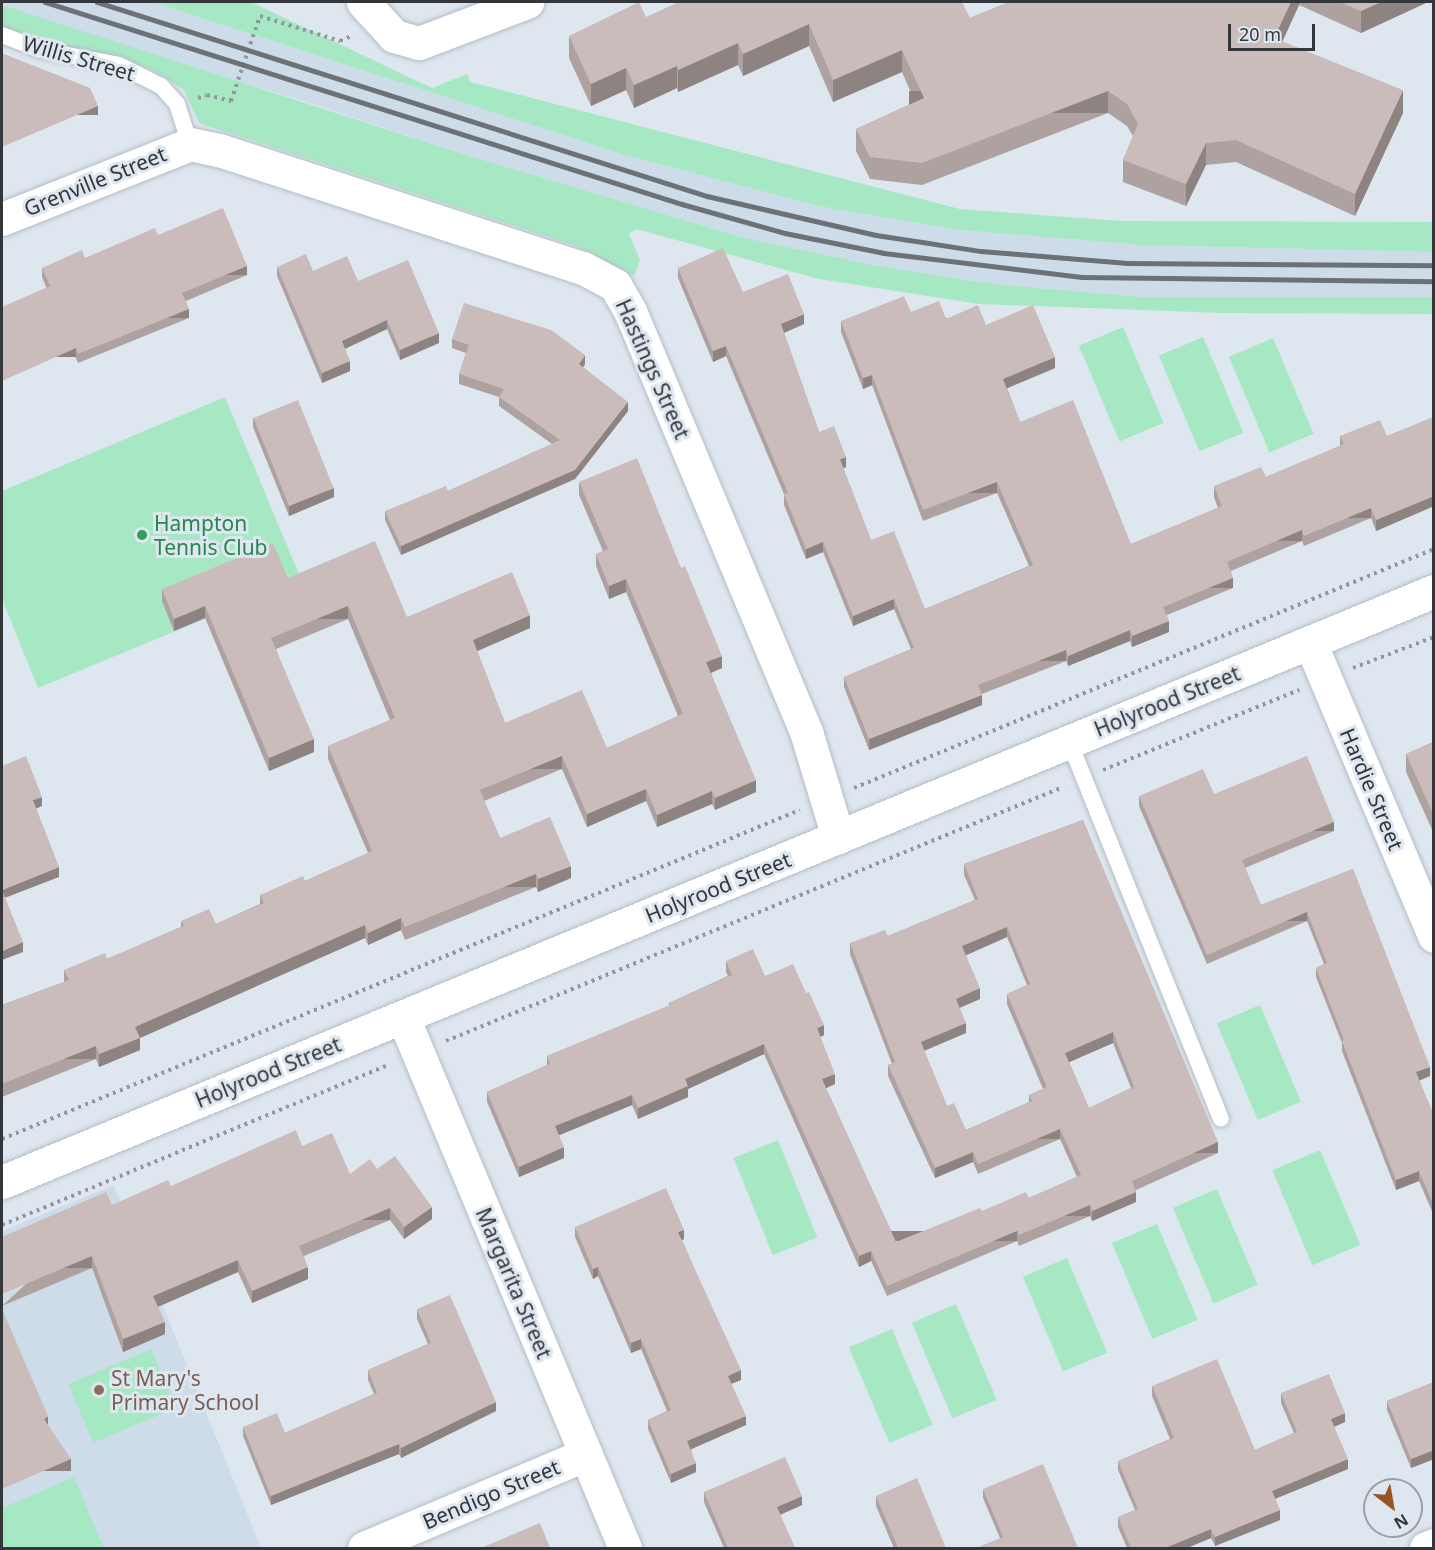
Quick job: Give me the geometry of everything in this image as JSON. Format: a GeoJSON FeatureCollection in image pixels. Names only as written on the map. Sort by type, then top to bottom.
{"type":"FeatureCollection","features":[{"type":"Feature","properties":{"kind":"street"},"geometry":{"type":"LineString","coordinates":[[371,11],[394,36],[419,43],[527,2]]}},
{"type":"Feature","properties":{"kind":"street","name":"Grenville Street"},"geometry":{"type":"LineString","coordinates":[[2,219],[190,144]]}},
{"type":"Feature","properties":{"kind":"street","name":"Hastings Street"},"geometry":{"type":"LineString","coordinates":[[190,144],[219,150],[583,268],[615,285],[630,311],[848,833]]}},
{"type":"Feature","properties":{"kind":"street","name":"Holyrood Street"},"geometry":{"type":"LineString","coordinates":[[2,1182],[1434,591]]}},
{"type":"Feature","properties":{"kind":"street","name":"Hardie Street"},"geometry":{"type":"LineString","coordinates":[[1310,642],[1434,936]]}},
{"type":"Feature","properties":{"kind":"street","name":"Margarita Street"},"geometry":{"type":"LineString","coordinates":[[403,1017],[625,1548]]}},
{"type":"Feature","properties":{"kind":"street","name":"Bendigo Street"},"geometry":{"type":"LineString","coordinates":[[364,1548],[586,1454]]}},
{"type":"Feature","properties":{"kind":"street"},"geometry":{"type":"LineString","coordinates":[[1426,1548],[1434,1545]]}},
{"type":"Feature","properties":{"kind":"lane","name":"Willis Street"},"geometry":{"type":"LineString","coordinates":[[2,35],[41,50],[119,65],[161,86],[177,104],[190,144]]}},
{"type":"Feature","properties":{"kind":"lane"},"geometry":{"type":"LineString","coordinates":[[1069,741],[1221,1119]]}},
{"type":"Feature","properties":{"kind":"path"},"geometry":{"type":"LineString","coordinates":[[177,104],[207,95],[231,101],[260,16],[340,41],[371,11]]}},
{"type":"Feature","properties":{"kind":"path"},"geometry":{"type":"LineString","coordinates":[[2,1139],[1434,549]]}},
{"type":"Feature","properties":{"kind":"path"},"geometry":{"type":"LineString","coordinates":[[2,1225],[1084,778],[1434,637]]}},
{"type":"Feature","properties":{"kind":"shaded area"},"geometry":{"type":"Polygon","coordinates":[[[2,2],[152,2],[625,155],[818,206],[960,230],[1142,245],[1433,252],[1433,297],[1143,297],[994,284],[872,265],[741,237],[460,153],[303,101],[2,11],[2,2]]]}},
{"type":"Feature","properties":{"kind":"shaded area","name":"St Mary's Primary School"},"geometry":{"type":"Polygon","coordinates":[[[114,1185],[261,1548],[2,1548],[2,1231],[114,1185]]]}},
{"type":"Feature","properties":{"kind":"green space"},"geometry":{"type":"Polygon","coordinates":[[[152,2],[251,2],[432,88],[467,74],[470,82],[960,209],[1121,221],[1433,222],[1433,252],[1142,245],[960,230],[818,206],[625,155],[152,2]]]}},
{"type":"Feature","properties":{"kind":"green space"},"geometry":{"type":"Polygon","coordinates":[[[2,5],[460,153],[741,237],[872,265],[994,284],[1143,297],[1433,297],[1433,314],[1222,313],[979,304],[819,279],[636,229],[629,234],[640,260],[634,276],[579,247],[199,123],[184,90],[156,72],[119,57],[39,43],[2,27],[2,5]]]}},
{"type":"Feature","properties":{"kind":"green space"},"geometry":{"type":"Polygon","coordinates":[[[1123,327],[1164,423],[1119,441],[1079,346],[1123,327]]]}},
{"type":"Feature","properties":{"kind":"green space"},"geometry":{"type":"Polygon","coordinates":[[[1203,337],[1244,433],[1199,451],[1159,356],[1203,337]]]}},
{"type":"Feature","properties":{"kind":"green space"},"geometry":{"type":"Polygon","coordinates":[[[1273,338],[1314,434],[1269,452],[1229,357],[1273,338]]]}},
{"type":"Feature","properties":{"kind":"green space","name":"Hampton Tennis Club"},"geometry":{"type":"Polygon","coordinates":[[[225,397],[301,579],[38,688],[2,599],[2,491],[225,397]]]}},
{"type":"Feature","properties":{"kind":"green space"},"geometry":{"type":"Polygon","coordinates":[[[1260,1005],[1301,1102],[1258,1120],[1217,1023],[1260,1005]]]}},
{"type":"Feature","properties":{"kind":"green space"},"geometry":{"type":"Polygon","coordinates":[[[778,1140],[817,1237],[773,1255],[733,1158],[778,1140]]]}},
{"type":"Feature","properties":{"kind":"green space"},"geometry":{"type":"Polygon","coordinates":[[[1320,1150],[1360,1245],[1312,1265],[1272,1170],[1320,1150]]]}},
{"type":"Feature","properties":{"kind":"green space"},"geometry":{"type":"Polygon","coordinates":[[[1217,1189],[1258,1285],[1213,1303],[1173,1208],[1217,1189]]]}},
{"type":"Feature","properties":{"kind":"green space"},"geometry":{"type":"Polygon","coordinates":[[[1157,1224],[1198,1320],[1153,1339],[1112,1243],[1157,1224]]]}},
{"type":"Feature","properties":{"kind":"green space"},"geometry":{"type":"Polygon","coordinates":[[[1067,1258],[1107,1353],[1063,1372],[1023,1277],[1067,1258]]]}},
{"type":"Feature","properties":{"kind":"green space"},"geometry":{"type":"Polygon","coordinates":[[[956,1304],[997,1400],[952,1418],[912,1323],[956,1304]]]}},
{"type":"Feature","properties":{"kind":"green space"},"geometry":{"type":"Polygon","coordinates":[[[892,1329],[933,1425],[889,1443],[849,1347],[892,1329]]]}},
{"type":"Feature","properties":{"kind":"green space"},"geometry":{"type":"Polygon","coordinates":[[[151,1349],[176,1408],[93,1443],[68,1384],[151,1349]]]}},
{"type":"Feature","properties":{"kind":"green space"},"geometry":{"type":"Polygon","coordinates":[[[74,1477],[104,1548],[2,1548],[2,1508],[74,1477]]]}},
{"type":"Feature","properties":{"kind":"building"},"geometry":{"type":"Polygon","coordinates":[[[639,2],[646,17],[679,2],[962,2],[970,18],[1009,2],[1291,2],[1274,38],[1403,90],[1355,194],[1236,140],[1206,143],[1186,184],[1123,160],[1138,124],[1127,104],[1108,91],[922,163],[870,157],[856,129],[924,98],[902,50],[833,80],[809,24],[743,54],[738,43],[678,70],[677,66],[634,85],[626,68],[591,84],[569,36],[639,2]]]}},
{"type":"Feature","properties":{"kind":"building"},"geometry":{"type":"Polygon","coordinates":[[[1340,2],[1381,2],[1361,11],[1340,2]]]}},
{"type":"Feature","properties":{"kind":"building"},"geometry":{"type":"Polygon","coordinates":[[[2,55],[90,88],[98,106],[2,147],[2,55]]]}},
{"type":"Feature","properties":{"kind":"building"},"geometry":{"type":"Polygon","coordinates":[[[223,208],[247,266],[182,293],[189,309],[78,354],[76,348],[2,381],[2,307],[50,286],[42,268],[82,250],[85,258],[155,228],[158,235],[223,208]]]}},
{"type":"Feature","properties":{"kind":"building"},"geometry":{"type":"Polygon","coordinates":[[[723,248],[743,292],[788,274],[804,314],[781,324],[819,432],[834,426],[846,457],[840,459],[871,540],[894,531],[925,609],[1033,565],[997,482],[923,510],[872,375],[863,378],[841,321],[904,296],[911,312],[939,301],[946,319],[978,305],[986,325],[1033,305],[1055,357],[1003,379],[1020,422],[1073,400],[1131,544],[1222,506],[1214,486],[1261,467],[1266,477],[1344,444],[1340,436],[1380,420],[1387,436],[1434,417],[1434,496],[1376,520],[1371,508],[1304,536],[1302,530],[1227,562],[1233,578],[1163,607],[1169,621],[1132,636],[1130,630],[1068,656],[1066,650],[978,685],[982,695],[869,739],[844,677],[914,648],[894,599],[853,616],[823,542],[806,549],[784,494],[788,493],[726,346],[713,351],[678,268],[723,248]]]}},
{"type":"Feature","properties":{"kind":"building"},"geometry":{"type":"Polygon","coordinates":[[[306,254],[313,271],[347,256],[358,281],[408,260],[439,333],[400,350],[387,320],[342,341],[350,361],[322,373],[277,267],[306,254]]]}},
{"type":"Feature","properties":{"kind":"building"},"geometry":{"type":"Polygon","coordinates":[[[464,303],[551,330],[585,355],[579,364],[628,402],[575,470],[401,546],[385,511],[446,486],[448,491],[560,440],[499,397],[504,389],[459,374],[469,345],[452,339],[464,303]]]}},
{"type":"Feature","properties":{"kind":"building"},"geometry":{"type":"Polygon","coordinates":[[[298,400],[334,488],[289,506],[253,418],[298,400]]]}},
{"type":"Feature","properties":{"kind":"building"},"geometry":{"type":"Polygon","coordinates":[[[637,458],[681,568],[685,566],[722,656],[706,662],[756,780],[715,798],[712,791],[657,815],[646,789],[587,814],[562,756],[480,790],[500,838],[550,817],[571,866],[538,879],[536,874],[405,927],[401,918],[368,933],[365,925],[135,1027],[140,1038],[99,1054],[96,1046],[2,1084],[2,1005],[69,980],[64,970],[105,953],[107,959],[184,926],[181,921],[209,909],[216,924],[264,903],[260,895],[303,876],[305,881],[372,851],[328,746],[395,718],[348,606],[271,638],[314,739],[269,758],[205,606],[174,619],[162,589],[273,543],[288,578],[375,541],[407,617],[512,572],[530,615],[473,640],[505,723],[582,690],[607,748],[683,714],[626,579],[609,586],[596,554],[608,549],[579,482],[637,458]]]}},
{"type":"Feature","properties":{"kind":"building"},"geometry":{"type":"Polygon","coordinates":[[[1434,742],[1434,816],[1406,754],[1434,742]]]}},
{"type":"Feature","properties":{"kind":"building"},"geometry":{"type":"Polygon","coordinates":[[[26,756],[42,797],[33,800],[59,867],[2,890],[2,766],[26,756]]]}},
{"type":"Feature","properties":{"kind":"building"},"geometry":{"type":"Polygon","coordinates":[[[1307,756],[1334,822],[1242,860],[1261,905],[1353,869],[1430,1067],[1416,1072],[1434,1116],[1434,1206],[1419,1171],[1396,1180],[1316,968],[1327,963],[1307,912],[1207,955],[1139,796],[1203,769],[1214,794],[1307,756]]]}},
{"type":"Feature","properties":{"kind":"building"},"geometry":{"type":"Polygon","coordinates":[[[1083,820],[1218,1142],[1132,1181],[1136,1192],[1092,1211],[1090,1205],[1019,1235],[1017,1231],[887,1286],[871,1251],[859,1256],[764,1044],[685,1079],[688,1086],[638,1108],[632,1095],[555,1126],[564,1147],[519,1167],[487,1092],[550,1064],[547,1056],[670,1005],[669,1003],[732,975],[726,961],[753,949],[765,976],[793,964],[806,993],[809,992],[824,1025],[817,1028],[835,1074],[822,1079],[896,1242],[980,1208],[982,1211],[1026,1192],[1029,1198],[1081,1175],[1060,1129],[978,1164],[973,1152],[935,1168],[888,1065],[895,1062],[850,943],[885,930],[888,936],[978,899],[964,864],[1083,820]],[[1007,927],[962,946],[980,988],[956,999],[966,1023],[921,1042],[947,1106],[954,1103],[966,1130],[1032,1101],[1029,1095],[1047,1087],[1007,994],[1030,984],[1007,927]],[[1113,1032],[1065,1053],[1089,1108],[1134,1087],[1113,1032]]]}},
{"type":"Feature","properties":{"kind":"building"},"geometry":{"type":"Polygon","coordinates":[[[2,890],[23,942],[2,951],[2,890]]]}},
{"type":"Feature","properties":{"kind":"building"},"geometry":{"type":"Polygon","coordinates":[[[296,1130],[302,1146],[332,1133],[350,1174],[370,1159],[377,1169],[395,1156],[432,1207],[404,1227],[390,1208],[299,1246],[308,1267],[252,1291],[238,1260],[153,1296],[165,1322],[123,1339],[92,1256],[2,1294],[2,1237],[106,1192],[112,1205],[168,1180],[171,1186],[296,1130]]]}},
{"type":"Feature","properties":{"kind":"building"},"geometry":{"type":"Polygon","coordinates":[[[666,1188],[684,1230],[678,1232],[741,1370],[728,1376],[746,1416],[687,1441],[696,1463],[671,1474],[648,1420],[671,1410],[641,1339],[631,1343],[598,1267],[593,1269],[575,1227],[666,1188]]]}},
{"type":"Feature","properties":{"kind":"building"},"geometry":{"type":"Polygon","coordinates":[[[450,1295],[496,1402],[401,1448],[399,1444],[271,1496],[243,1427],[277,1413],[285,1433],[377,1393],[368,1370],[431,1343],[417,1309],[450,1295]]]}},
{"type":"Feature","properties":{"kind":"building"},"geometry":{"type":"Polygon","coordinates":[[[2,1309],[48,1416],[44,1419],[71,1459],[2,1489],[2,1309]]]}},
{"type":"Feature","properties":{"kind":"building"},"geometry":{"type":"Polygon","coordinates":[[[1217,1359],[1255,1450],[1297,1432],[1281,1393],[1329,1374],[1345,1413],[1331,1419],[1348,1459],[1272,1491],[1280,1510],[1215,1537],[1211,1529],[1165,1548],[1131,1548],[1118,1517],[1138,1509],[1118,1461],[1174,1438],[1152,1386],[1217,1359]]]}},
{"type":"Feature","properties":{"kind":"building"},"geometry":{"type":"Polygon","coordinates":[[[1434,1382],[1434,1450],[1411,1459],[1387,1401],[1434,1382]]]}},
{"type":"Feature","properties":{"kind":"building"},"geometry":{"type":"Polygon","coordinates":[[[785,1457],[802,1496],[777,1507],[795,1548],[728,1548],[704,1492],[785,1457]]]}},
{"type":"Feature","properties":{"kind":"building"},"geometry":{"type":"Polygon","coordinates":[[[1043,1464],[1078,1548],[976,1548],[1003,1537],[983,1489],[1043,1464]]]}},
{"type":"Feature","properties":{"kind":"building"},"geometry":{"type":"Polygon","coordinates":[[[917,1478],[946,1548],[898,1548],[876,1496],[917,1478]]]}},
{"type":"Feature","properties":{"kind":"building"},"geometry":{"type":"Polygon","coordinates":[[[540,1523],[550,1548],[481,1548],[540,1523]]]}},
{"type":"Feature","properties":{"kind":"railway"},"geometry":{"type":"LineString","coordinates":[[45,2],[682,204],[785,233],[884,253],[1082,277],[1434,281]]}},
{"type":"Feature","properties":{"kind":"railway"},"geometry":{"type":"LineString","coordinates":[[97,2],[707,196],[876,235],[981,251],[1128,263],[1434,265]]}},
{"type":"Feature","properties":{"kind":"place","name":"Hampton Tennis Club"},"geometry":{"type":"Point","coordinates":[142,535]}},
{"type":"Feature","properties":{"kind":"place","name":"St Mary's Primary School"},"geometry":{"type":"Point","coordinates":[99,1390]}}]}
